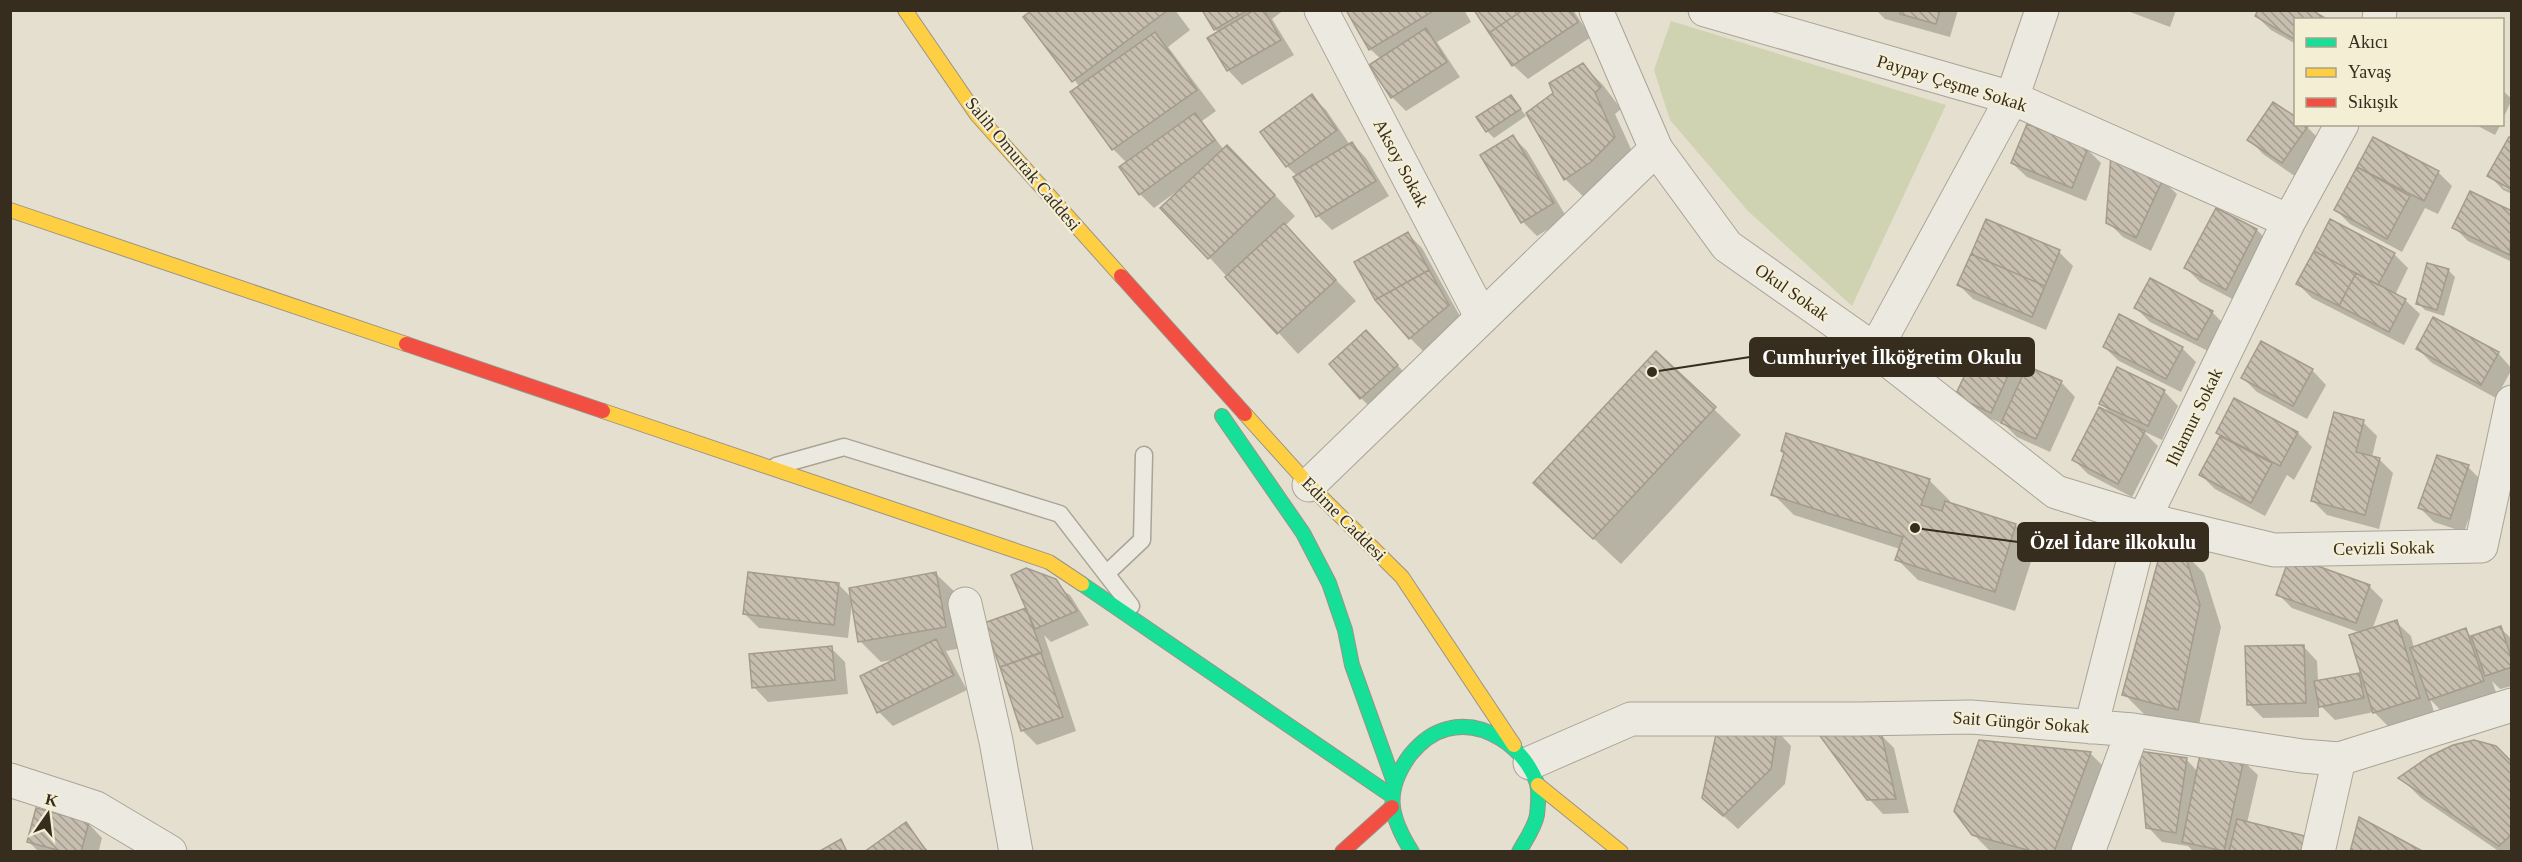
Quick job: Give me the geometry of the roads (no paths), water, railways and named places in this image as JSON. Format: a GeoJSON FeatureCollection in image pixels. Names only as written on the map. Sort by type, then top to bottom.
{"type":"FeatureCollection","features":[{"type":"Feature","properties":{"kind":"main road","name":"Salih Omurtak Caddesi"},"geometry":{"type":"LineString","coordinates":[[905,10],[977,115],[1150,311]]}},
{"type":"Feature","properties":{"kind":"main road"},"geometry":{"type":"LineString","coordinates":[[10,210],[1049,562],[1393,795]]}},
{"type":"Feature","properties":{"kind":"main road"},"geometry":{"type":"LineString","coordinates":[[1150,311],[1303,533],[1329,583],[1393,795],[1398,832],[1412,852]]}},
{"type":"Feature","properties":{"kind":"main road","name":"Edirne Caddesi"},"geometry":{"type":"LineString","coordinates":[[1150,311],[1309,485],[1402,577],[1527,765]]}},
{"type":"Feature","properties":{"kind":"main road"},"geometry":{"type":"LineString","coordinates":[[1342,852],[1393,795],[1404,759],[1421,741],[1444,730],[1468,726],[1493,732],[1575,813],[1622,852]]}},
{"type":"Feature","properties":{"kind":"main road"},"geometry":{"type":"LineString","coordinates":[[1519,852],[1533,832],[1539,809],[1527,765]]}},
{"type":"Feature","properties":{"kind":"street","name":"Aksoy Sokak"},"geometry":{"type":"LineString","coordinates":[[1321,10],[1481,316]]}},
{"type":"Feature","properties":{"kind":"street","name":"Okul Sokak"},"geometry":{"type":"LineString","coordinates":[[1596,10],[1656,149],[1727,246],[1875,350],[2056,492],[2144,519]]}},
{"type":"Feature","properties":{"kind":"street","name":"Paypay Çeşme Sokak"},"geometry":{"type":"LineString","coordinates":[[1705,10],[2012,98],[2289,220]]}},
{"type":"Feature","properties":{"kind":"street"},"geometry":{"type":"LineString","coordinates":[[1875,350],[2012,98],[2042,10]]}},
{"type":"Feature","properties":{"kind":"street","name":"Ihlamur Sokak"},"geometry":{"type":"LineString","coordinates":[[2091,727],[2144,519],[2289,220],[2341,126]]}},
{"type":"Feature","properties":{"kind":"street"},"geometry":{"type":"LineString","coordinates":[[1309,485],[1656,149]]}},
{"type":"Feature","properties":{"kind":"street","name":"Cevizli Sokak"},"geometry":{"type":"LineString","coordinates":[[2144,519],[2274,550],[2481,546],[2511,402]]}},
{"type":"Feature","properties":{"kind":"street"},"geometry":{"type":"LineString","coordinates":[[965,604],[996,741],[1016,852]]}},
{"type":"Feature","properties":{"kind":"street","name":"Sait Güngör Sokak"},"geometry":{"type":"LineString","coordinates":[[1527,765],[1631,719],[1859,720],[1971,717],[2133,730],[2302,756],[2340,759],[2509,710]]}},
{"type":"Feature","properties":{"kind":"street"},"geometry":{"type":"LineString","coordinates":[[2088,852],[2133,730]]}},
{"type":"Feature","properties":{"kind":"street"},"geometry":{"type":"LineString","coordinates":[[2318,852],[2340,759]]}},
{"type":"Feature","properties":{"kind":"street"},"geometry":{"type":"LineString","coordinates":[[10,780],[96,808],[170,852]]}},
{"type":"Feature","properties":{"kind":"lane"},"geometry":{"type":"LineString","coordinates":[[770,467],[844,447],[1060,514],[1150,631]]}},
{"type":"Feature","properties":{"kind":"lane"},"geometry":{"type":"LineString","coordinates":[[1106,574],[1142,540],[1144,455]]}},
{"type":"Feature","properties":{"kind":"place","name":"Cumhuriyet İlköğretim Okulu"},"geometry":{"type":"Point","coordinates":[1652,372]}},
{"type":"Feature","properties":{"kind":"place","name":"Özel İdare ilkokulu"},"geometry":{"type":"Point","coordinates":[1915,528]}}]}
